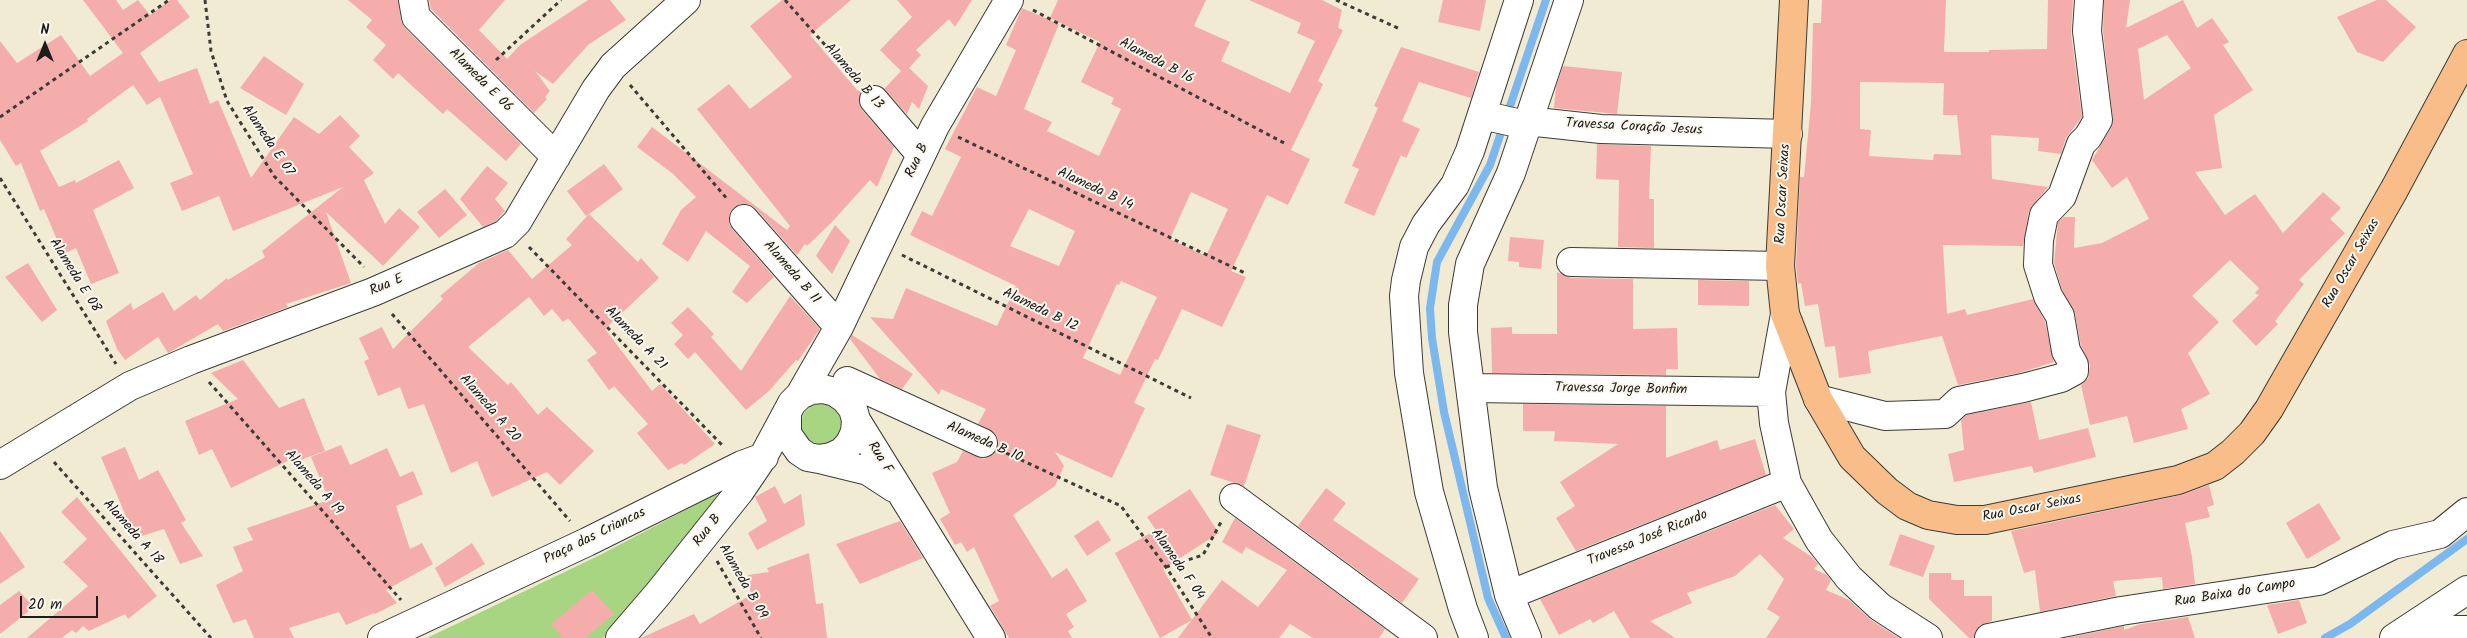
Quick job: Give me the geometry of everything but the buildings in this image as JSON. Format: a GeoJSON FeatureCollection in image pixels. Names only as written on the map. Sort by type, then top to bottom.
{"type":"FeatureCollection","features":[{"type":"Feature","properties":{"kind":"main road","name":"Rua Oscar Seixas"},"geometry":{"type":"LineString","coordinates":[[1794,0],[1780,266],[1785,314],[1818,399],[1852,457],[1887,491],[1907,506],[1938,517],[1957,520],[1985,520],[2178,480],[2215,466],[2233,452],[2252,433],[2269,408],[2394,190],[2467,54]]}},
{"type":"Feature","properties":{"kind":"street","name":"Alameda E 06"},"geometry":{"type":"LineString","coordinates":[[413,0],[416,17],[556,157]]}},
{"type":"Feature","properties":{"kind":"street"},"geometry":{"type":"LineString","coordinates":[[512,229],[596,89],[613,66],[686,0]]}},
{"type":"Feature","properties":{"kind":"street"},"geometry":{"type":"LineString","coordinates":[[1519,0],[1505,119],[1510,173],[1470,264],[1465,285],[1463,332],[1483,488],[1509,594],[1528,638]]}},
{"type":"Feature","properties":{"kind":"street"},"geometry":{"type":"LineString","coordinates":[[1474,638],[1463,609],[1429,492],[1409,373],[1404,314],[1406,280],[1414,247],[1426,224],[1505,119],[1569,0]]}},
{"type":"Feature","properties":{"kind":"street"},"geometry":{"type":"LineString","coordinates":[[1818,399],[1885,416],[1945,414],[1959,401],[2024,388],[2061,378],[2074,371],[2074,365],[2066,351],[2060,316],[2048,296],[2038,265],[2039,240],[2044,215],[2062,196],[2081,144],[2098,120],[2087,31],[2090,0]]}},
{"type":"Feature","properties":{"kind":"street","name":"Rua B"},"geometry":{"type":"LineString","coordinates":[[794,404],[839,327],[935,126],[1021,5]]}},
{"type":"Feature","properties":{"kind":"street","name":"Alameda B 13"},"geometry":{"type":"LineString","coordinates":[[874,100],[921,155]]}},
{"type":"Feature","properties":{"kind":"street","name":"Travessa Coração Jesus"},"geometry":{"type":"LineString","coordinates":[[1505,119],[1601,129],[1788,134]]}},
{"type":"Feature","properties":{"kind":"street","name":"Alameda B 11"},"geometry":{"type":"LineString","coordinates":[[744,219],[839,327]]}},
{"type":"Feature","properties":{"kind":"street","name":"Rua E"},"geometry":{"type":"LineString","coordinates":[[0,465],[130,386],[191,360],[379,290],[512,229]]}},
{"type":"Feature","properties":{"kind":"street"},"geometry":{"type":"LineString","coordinates":[[1571,262],[1780,266]]}},
{"type":"Feature","properties":{"kind":"street"},"geometry":{"type":"LineString","coordinates":[[1785,314],[1771,392],[1774,423],[1787,483],[1820,540],[1849,578],[1880,607],[1928,638]]}},
{"type":"Feature","properties":{"kind":"street"},"geometry":{"type":"LineString","coordinates":[[753,461],[831,458],[842,452],[850,443],[855,432],[854,414],[839,327]]}},
{"type":"Feature","properties":{"kind":"street","name":"Alameda B 10"},"geometry":{"type":"LineString","coordinates":[[847,381],[983,443]]}},
{"type":"Feature","properties":{"kind":"street","name":"Travessa Jorge Bonfim"},"geometry":{"type":"LineString","coordinates":[[1471,388],[1771,392]]}},
{"type":"Feature","properties":{"kind":"street"},"geometry":{"type":"LineString","coordinates":[[753,461],[794,404],[811,390],[824,389],[835,392],[845,399],[854,414]]}},
{"type":"Feature","properties":{"kind":"street"},"geometry":{"type":"LineString","coordinates":[[794,404],[786,424],[790,439],[799,452],[814,458],[868,471],[903,495]]}},
{"type":"Feature","properties":{"kind":"street","name":"Rua F"},"geometry":{"type":"LineString","coordinates":[[854,414],[991,638]]}},
{"type":"Feature","properties":{"kind":"street","name":"Rua B"},"geometry":{"type":"LineString","coordinates":[[620,638],[703,537],[753,461]]}},
{"type":"Feature","properties":{"kind":"street","name":"Praça das Criancas"},"geometry":{"type":"LineString","coordinates":[[382,638],[587,542],[753,461]]}},
{"type":"Feature","properties":{"kind":"street","name":"Travessa José Ricardo"},"geometry":{"type":"LineString","coordinates":[[1509,594],[1787,483]]}},
{"type":"Feature","properties":{"kind":"street"},"geometry":{"type":"LineString","coordinates":[[1234,498],[1423,638]]}},
{"type":"Feature","properties":{"kind":"street","name":"Rua Baixa do Campo"},"geometry":{"type":"LineString","coordinates":[[1989,638],[2121,611],[2319,581],[2393,545],[2440,534],[2467,512]]}},
{"type":"Feature","properties":{"kind":"street"},"geometry":{"type":"LineString","coordinates":[[2394,638],[2467,590]]}},
{"type":"Feature","properties":{"kind":"street"},"geometry":{"type":"LineString","coordinates":[[2401,638],[2443,630],[2467,630]]}},
{"type":"Feature","properties":{"kind":"path"},"geometry":{"type":"LineString","coordinates":[[0,117],[169,0]]}},
{"type":"Feature","properties":{"kind":"path","name":"Alameda E 07"},"geometry":{"type":"LineString","coordinates":[[205,0],[211,52],[227,101],[274,176],[379,290]]}},
{"type":"Feature","properties":{"kind":"path"},"geometry":{"type":"LineString","coordinates":[[477,78],[562,0]]}},
{"type":"Feature","properties":{"kind":"path","name":"Alameda B 13"},"geometry":{"type":"LineString","coordinates":[[785,0],[874,100]]}},
{"type":"Feature","properties":{"kind":"path"},"geometry":{"type":"LineString","coordinates":[[1336,0],[1400,29]]}},
{"type":"Feature","properties":{"kind":"path","name":"Alameda B 16"},"geometry":{"type":"LineString","coordinates":[[1021,5],[1286,144]]}},
{"type":"Feature","properties":{"kind":"path"},"geometry":{"type":"LineString","coordinates":[[630,85],[710,179]]}},
{"type":"Feature","properties":{"kind":"path","name":"Alameda B 14"},"geometry":{"type":"LineString","coordinates":[[935,126],[1244,273]]}},
{"type":"Feature","properties":{"kind":"path","name":"Alameda E 08"},"geometry":{"type":"LineString","coordinates":[[0,178],[130,386]]}},
{"type":"Feature","properties":{"kind":"path","name":"Alameda A 21"},"geometry":{"type":"LineString","coordinates":[[512,229],[753,461]]}},
{"type":"Feature","properties":{"kind":"path","name":"Alameda B 12"},"geometry":{"type":"LineString","coordinates":[[879,244],[1191,398]]}},
{"type":"Feature","properties":{"kind":"path","name":"Alameda A 20"},"geometry":{"type":"LineString","coordinates":[[379,290],[587,542]]}},
{"type":"Feature","properties":{"kind":"path","name":"Alameda A 19"},"geometry":{"type":"LineString","coordinates":[[191,360],[419,620]]}},
{"type":"Feature","properties":{"kind":"path","name":"Alameda A 18"},"geometry":{"type":"LineString","coordinates":[[37,442],[210,638]]}},
{"type":"Feature","properties":{"kind":"path","name":"Alameda B 10"},"geometry":{"type":"LineString","coordinates":[[983,443],[1121,506]]}},
{"type":"Feature","properties":{"kind":"path"},"geometry":{"type":"LineString","coordinates":[[1166,568],[1203,555],[1234,498]]}},
{"type":"Feature","properties":{"kind":"path","name":"Alameda F 04"},"geometry":{"type":"LineString","coordinates":[[1121,506],[1166,568],[1212,638]]}},
{"type":"Feature","properties":{"kind":"path","name":"Alameda B 09"},"geometry":{"type":"LineString","coordinates":[[703,537],[761,638]]}},
{"type":"Feature","properties":{"kind":"green space"},"geometry":{"type":"Polygon","coordinates":[[[825,404],[832,407],[838,413],[841,424],[840,432],[832,441],[825,444],[817,444],[810,441],[802,432],[801,420],[804,413],[813,405],[825,404]]]}},
{"type":"Feature","properties":{"kind":"green space"},"geometry":{"type":"Polygon","coordinates":[[[716,494],[718,497],[603,638],[427,638],[600,555],[716,494]]]}},
{"type":"Feature","properties":{"kind":"waterway"},"geometry":{"type":"LineString","coordinates":[[1506,638],[1488,598],[1444,412],[1432,338],[1430,308],[1437,262],[1490,165],[1546,0]]}},
{"type":"Feature","properties":{"kind":"waterway"},"geometry":{"type":"LineString","coordinates":[[2325,638],[2350,624],[2467,539]]}}]}
